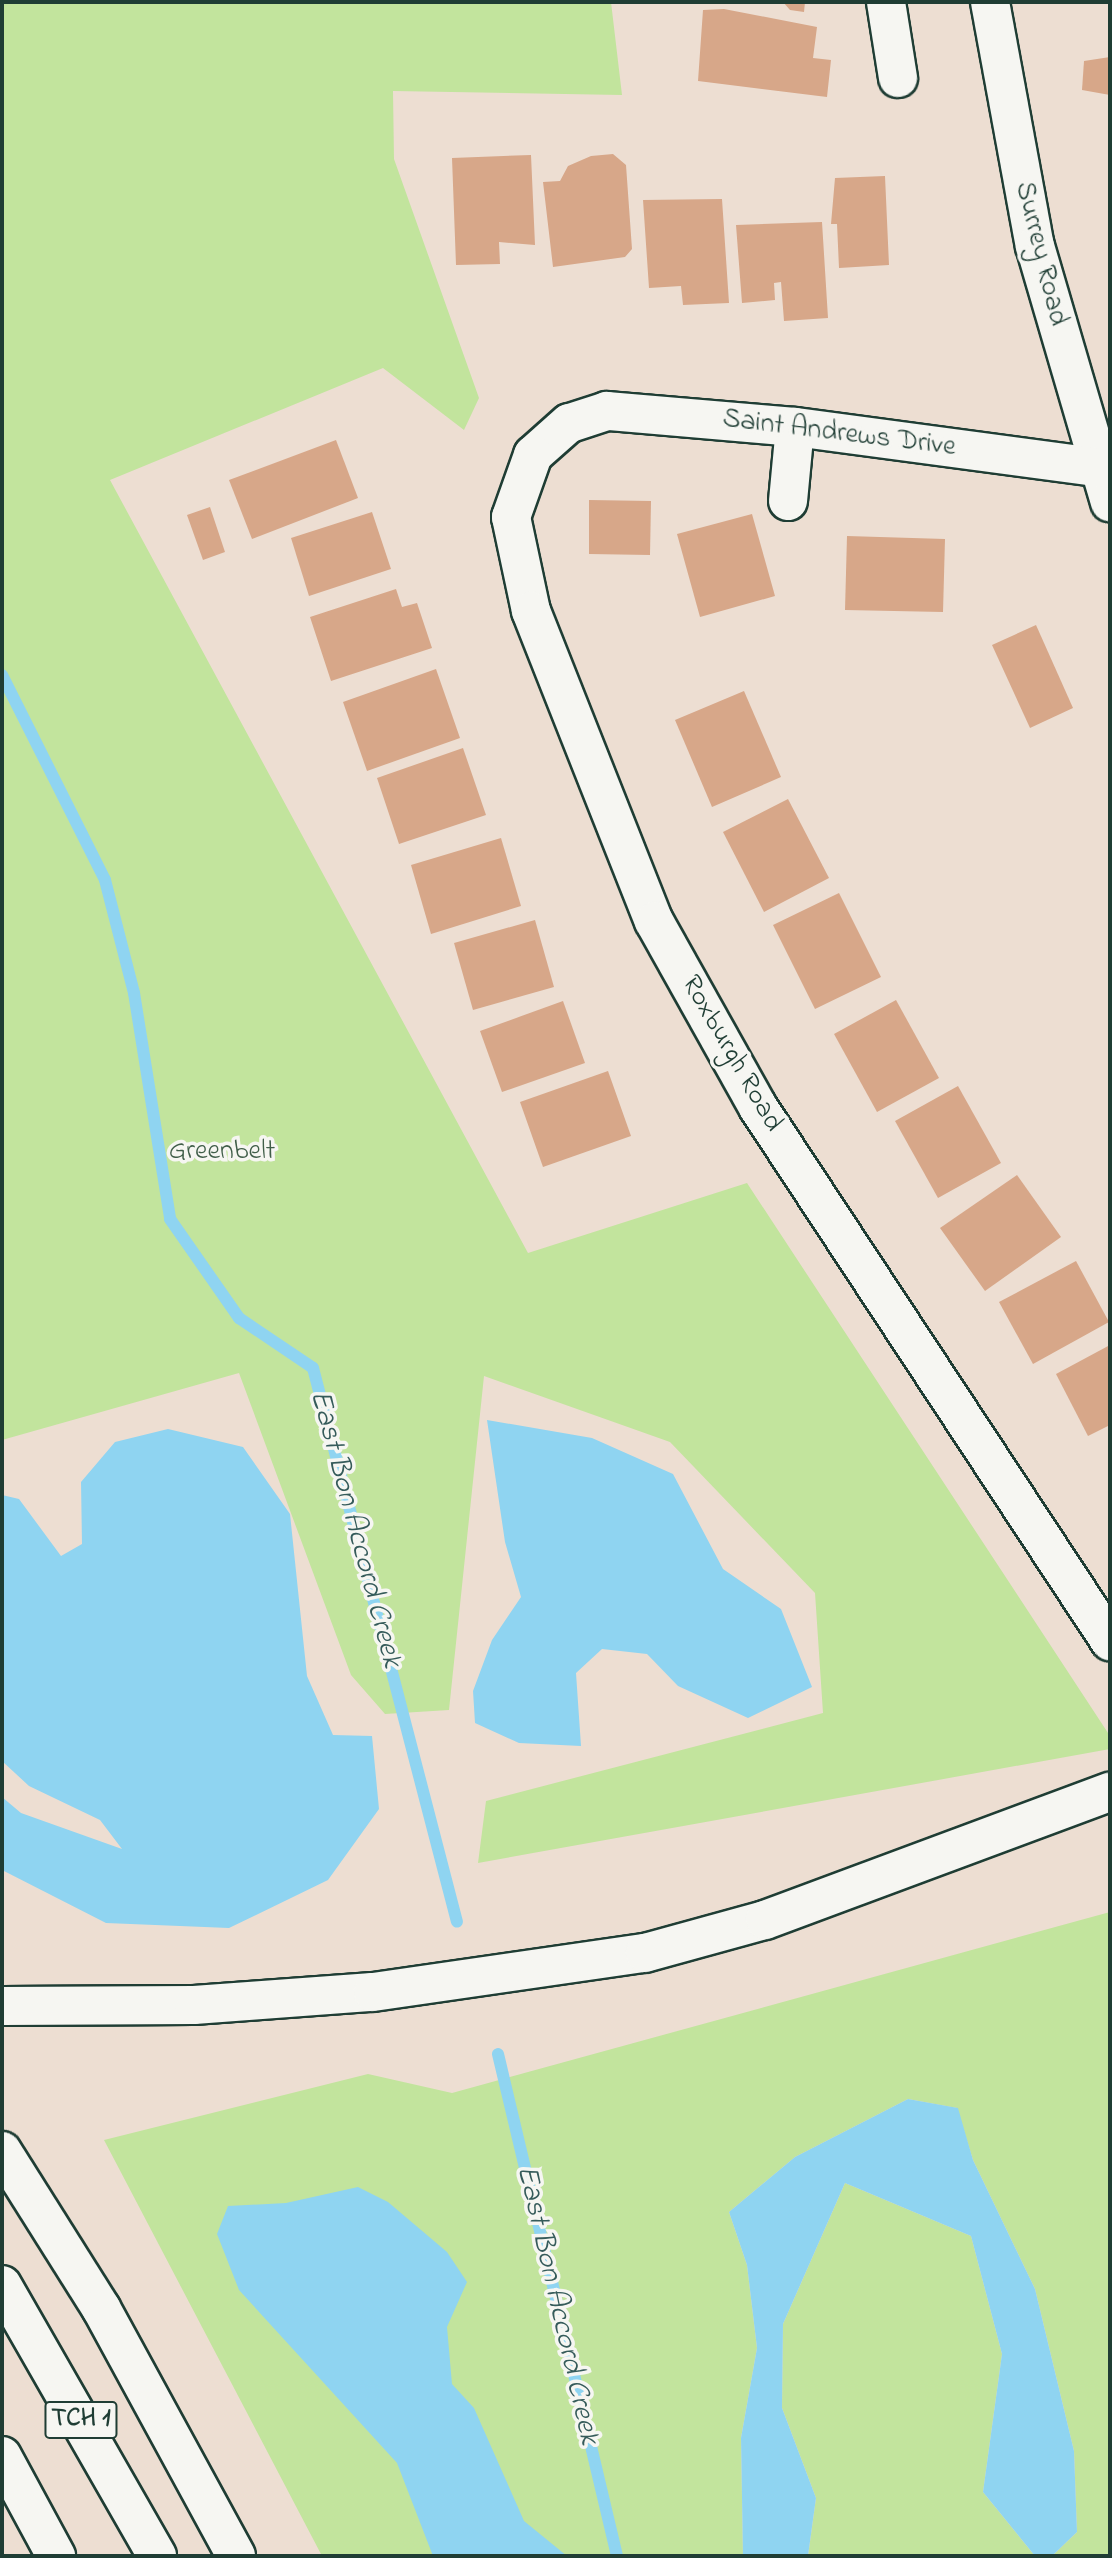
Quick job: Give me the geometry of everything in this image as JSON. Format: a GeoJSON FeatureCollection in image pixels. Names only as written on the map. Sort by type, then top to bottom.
{"type":"FeatureCollection","features":[{"type":"Feature","properties":{"kind":"main road"},"geometry":{"type":"LineString","coordinates":[[886,2],[898,78]]}},
{"type":"Feature","properties":{"kind":"main road","name":"Surrey Road"},"geometry":{"type":"LineString","coordinates":[[990,2],[1035,246],[1106,479]]}},
{"type":"Feature","properties":{"kind":"main road","name":"Saint Andrews Drive"},"geometry":{"type":"LineString","coordinates":[[569,423],[624,410],[795,427],[1106,479]]}},
{"type":"Feature","properties":{"kind":"main road","name":"Roxburgh Road"},"geometry":{"type":"LineString","coordinates":[[569,423],[548,438],[522,474],[513,499],[512,541],[531,611],[654,921],[758,1107],[1110,1641]]}},
{"type":"Feature","properties":{"kind":"main road"},"geometry":{"type":"LineString","coordinates":[[788,501],[795,427]]}},
{"type":"Feature","properties":{"kind":"main road"},"geometry":{"type":"LineString","coordinates":[[2,2007],[194,2005],[373,1992],[645,1953],[765,1920],[1093,1797]]}},
{"type":"Feature","properties":{"kind":"main road"},"geometry":{"type":"LineString","coordinates":[[2,2151],[101,2308],[236,2556]]}},
{"type":"Feature","properties":{"kind":"main road","name":"TCH 1"},"geometry":{"type":"LineString","coordinates":[[2,2285],[157,2556]]}},
{"type":"Feature","properties":{"kind":"main road"},"geometry":{"type":"LineString","coordinates":[[2,2456],[56,2556]]}},
{"type":"Feature","properties":{"kind":"green space","name":"Greenbelt"},"geometry":{"type":"Polygon","coordinates":[[[2,2],[611,2],[622,95],[393,91],[394,159],[479,398],[464,430],[383,368],[110,480],[528,1253],[747,1183],[1110,1736],[1110,1749],[478,1863],[486,1801],[823,1713],[815,1593],[670,1442],[484,1376],[449,1710],[385,1714],[351,1675],[239,1373],[2,1440],[2,2]]]}},
{"type":"Feature","properties":{"kind":"green space"},"geometry":{"type":"Polygon","coordinates":[[[1110,1912],[1110,2556],[1052,2556],[1077,2532],[1074,2451],[1035,2289],[973,2160],[957,2108],[908,2099],[795,2157],[729,2212],[747,2265],[757,2348],[741,2438],[743,2556],[322,2556],[104,2140],[368,2074],[452,2093],[1110,1912]]]}},
{"type":"Feature","properties":{"kind":"green space"},"geometry":{"type":"Polygon","coordinates":[[[845,2183],[971,2236],[1002,2354],[983,2492],[1035,2556],[808,2556],[816,2498],[782,2408],[783,2324],[845,2183]]]}},
{"type":"Feature","properties":{"kind":"water"},"geometry":{"type":"Polygon","coordinates":[[[487,1420],[592,1438],[673,1474],[723,1569],[781,1609],[812,1687],[748,1718],[678,1686],[647,1654],[602,1649],[576,1673],[581,1746],[519,1743],[475,1723],[473,1691],[492,1640],[521,1597],[505,1542],[487,1420]]]}},
{"type":"Feature","properties":{"kind":"water"},"geometry":{"type":"Polygon","coordinates":[[[168,1429],[243,1447],[290,1514],[307,1676],[333,1735],[372,1736],[379,1809],[328,1880],[229,1928],[106,1923],[2,1870],[2,1797],[21,1813],[122,1849],[100,1820],[29,1786],[2,1761],[2,1495],[19,1499],[61,1556],[82,1544],[81,1482],[115,1442],[168,1429]]]}},
{"type":"Feature","properties":{"kind":"water"},"geometry":{"type":"Polygon","coordinates":[[[908,2099],[958,2108],[973,2160],[1035,2289],[1074,2451],[1077,2532],[1052,2556],[1035,2556],[983,2492],[1002,2354],[971,2236],[845,2183],[783,2324],[782,2408],[816,2498],[808,2556],[743,2556],[741,2438],[757,2348],[747,2265],[729,2212],[795,2157],[908,2099]]]}},
{"type":"Feature","properties":{"kind":"water"},"geometry":{"type":"Polygon","coordinates":[[[358,2187],[388,2202],[447,2252],[467,2282],[447,2327],[452,2384],[474,2408],[524,2521],[567,2556],[433,2556],[397,2463],[239,2290],[217,2234],[228,2206],[286,2203],[358,2187]]]}},
{"type":"Feature","properties":{"kind":"building"},"geometry":{"type":"Polygon","coordinates":[[[783,2],[805,2],[804,12],[790,10],[783,2]]]}},
{"type":"Feature","properties":{"kind":"building"},"geometry":{"type":"Polygon","coordinates":[[[724,9],[817,27],[813,58],[831,60],[827,97],[698,81],[703,10],[724,9]]]}},
{"type":"Feature","properties":{"kind":"building"},"geometry":{"type":"Polygon","coordinates":[[[1110,57],[1110,95],[1082,90],[1084,61],[1110,57]]]}},
{"type":"Feature","properties":{"kind":"building"},"geometry":{"type":"Polygon","coordinates":[[[613,154],[626,165],[632,249],[625,257],[553,267],[543,182],[560,181],[568,166],[591,156],[613,154]]]}},
{"type":"Feature","properties":{"kind":"building"},"geometry":{"type":"Polygon","coordinates":[[[531,155],[535,245],[499,242],[500,264],[456,265],[452,158],[531,155]]]}},
{"type":"Feature","properties":{"kind":"building"},"geometry":{"type":"Polygon","coordinates":[[[885,176],[889,265],[839,268],[837,224],[831,224],[835,178],[885,176]]]}},
{"type":"Feature","properties":{"kind":"building"},"geometry":{"type":"Polygon","coordinates":[[[722,199],[729,303],[683,305],[681,286],[649,288],[643,200],[722,199]]]}},
{"type":"Feature","properties":{"kind":"building"},"geometry":{"type":"Polygon","coordinates":[[[822,222],[828,318],[784,321],[781,282],[774,283],[775,300],[742,303],[736,225],[822,222]]]}},
{"type":"Feature","properties":{"kind":"building"},"geometry":{"type":"Polygon","coordinates":[[[336,440],[358,498],[252,539],[229,480],[336,440]]]}},
{"type":"Feature","properties":{"kind":"building"},"geometry":{"type":"Polygon","coordinates":[[[589,500],[651,501],[650,555],[589,554],[589,500]]]}},
{"type":"Feature","properties":{"kind":"building"},"geometry":{"type":"Polygon","coordinates":[[[210,507],[225,552],[203,560],[187,515],[210,507]]]}},
{"type":"Feature","properties":{"kind":"building"},"geometry":{"type":"Polygon","coordinates":[[[372,512],[391,569],[309,596],[291,538],[372,512]]]}},
{"type":"Feature","properties":{"kind":"building"},"geometry":{"type":"Polygon","coordinates":[[[752,514],[775,596],[700,617],[677,534],[752,514]]]}},
{"type":"Feature","properties":{"kind":"building"},"geometry":{"type":"Polygon","coordinates":[[[847,536],[945,539],[943,612],[845,610],[847,536]]]}},
{"type":"Feature","properties":{"kind":"building"},"geometry":{"type":"Polygon","coordinates":[[[396,589],[402,607],[417,603],[432,648],[331,681],[310,617],[396,589]]]}},
{"type":"Feature","properties":{"kind":"building"},"geometry":{"type":"Polygon","coordinates":[[[1036,625],[1073,708],[1030,728],[992,645],[1036,625]]]}},
{"type":"Feature","properties":{"kind":"building"},"geometry":{"type":"Polygon","coordinates":[[[436,669],[460,738],[367,771],[343,702],[436,669]]]}},
{"type":"Feature","properties":{"kind":"building"},"geometry":{"type":"Polygon","coordinates":[[[744,691],[781,777],[712,807],[675,720],[744,691]]]}},
{"type":"Feature","properties":{"kind":"building"},"geometry":{"type":"Polygon","coordinates":[[[463,748],[486,815],[399,844],[377,778],[463,748]]]}},
{"type":"Feature","properties":{"kind":"building"},"geometry":{"type":"Polygon","coordinates":[[[788,799],[829,878],[764,912],[723,832],[788,799]]]}},
{"type":"Feature","properties":{"kind":"building"},"geometry":{"type":"Polygon","coordinates":[[[501,838],[521,906],[431,934],[411,865],[501,838]]]}},
{"type":"Feature","properties":{"kind":"building"},"geometry":{"type":"Polygon","coordinates":[[[839,893],[881,977],[815,1009],[773,925],[839,893]]]}},
{"type":"Feature","properties":{"kind":"building"},"geometry":{"type":"Polygon","coordinates":[[[535,920],[554,987],[473,1010],[454,943],[535,920]]]}},
{"type":"Feature","properties":{"kind":"building"},"geometry":{"type":"Polygon","coordinates":[[[896,1000],[939,1078],[877,1112],[834,1034],[896,1000]]]}},
{"type":"Feature","properties":{"kind":"building"},"geometry":{"type":"Polygon","coordinates":[[[563,1001],[585,1063],[502,1092],[480,1031],[563,1001]]]}},
{"type":"Feature","properties":{"kind":"building"},"geometry":{"type":"Polygon","coordinates":[[[608,1071],[631,1136],[543,1167],[520,1102],[608,1071]]]}},
{"type":"Feature","properties":{"kind":"building"},"geometry":{"type":"Polygon","coordinates":[[[958,1086],[1001,1163],[938,1198],[895,1121],[958,1086]]]}},
{"type":"Feature","properties":{"kind":"building"},"geometry":{"type":"Polygon","coordinates":[[[1017,1175],[1061,1237],[985,1291],[940,1228],[1017,1175]]]}},
{"type":"Feature","properties":{"kind":"building"},"geometry":{"type":"Polygon","coordinates":[[[1076,1261],[1109,1322],[1033,1364],[999,1302],[1076,1261]]]}},
{"type":"Feature","properties":{"kind":"building"},"geometry":{"type":"Polygon","coordinates":[[[1110,1345],[1110,1425],[1088,1436],[1056,1374],[1110,1345]]]}},
{"type":"Feature","properties":{"kind":"waterway","name":"East Bon Accord Creek"},"geometry":{"type":"LineString","coordinates":[[2,675],[105,880],[134,993],[170,1219],[239,1318],[313,1368],[457,1922]]}},
{"type":"Feature","properties":{"kind":"waterway","name":"East Bon Accord Creek"},"geometry":{"type":"LineString","coordinates":[[498,2054],[617,2556]]}}]}
